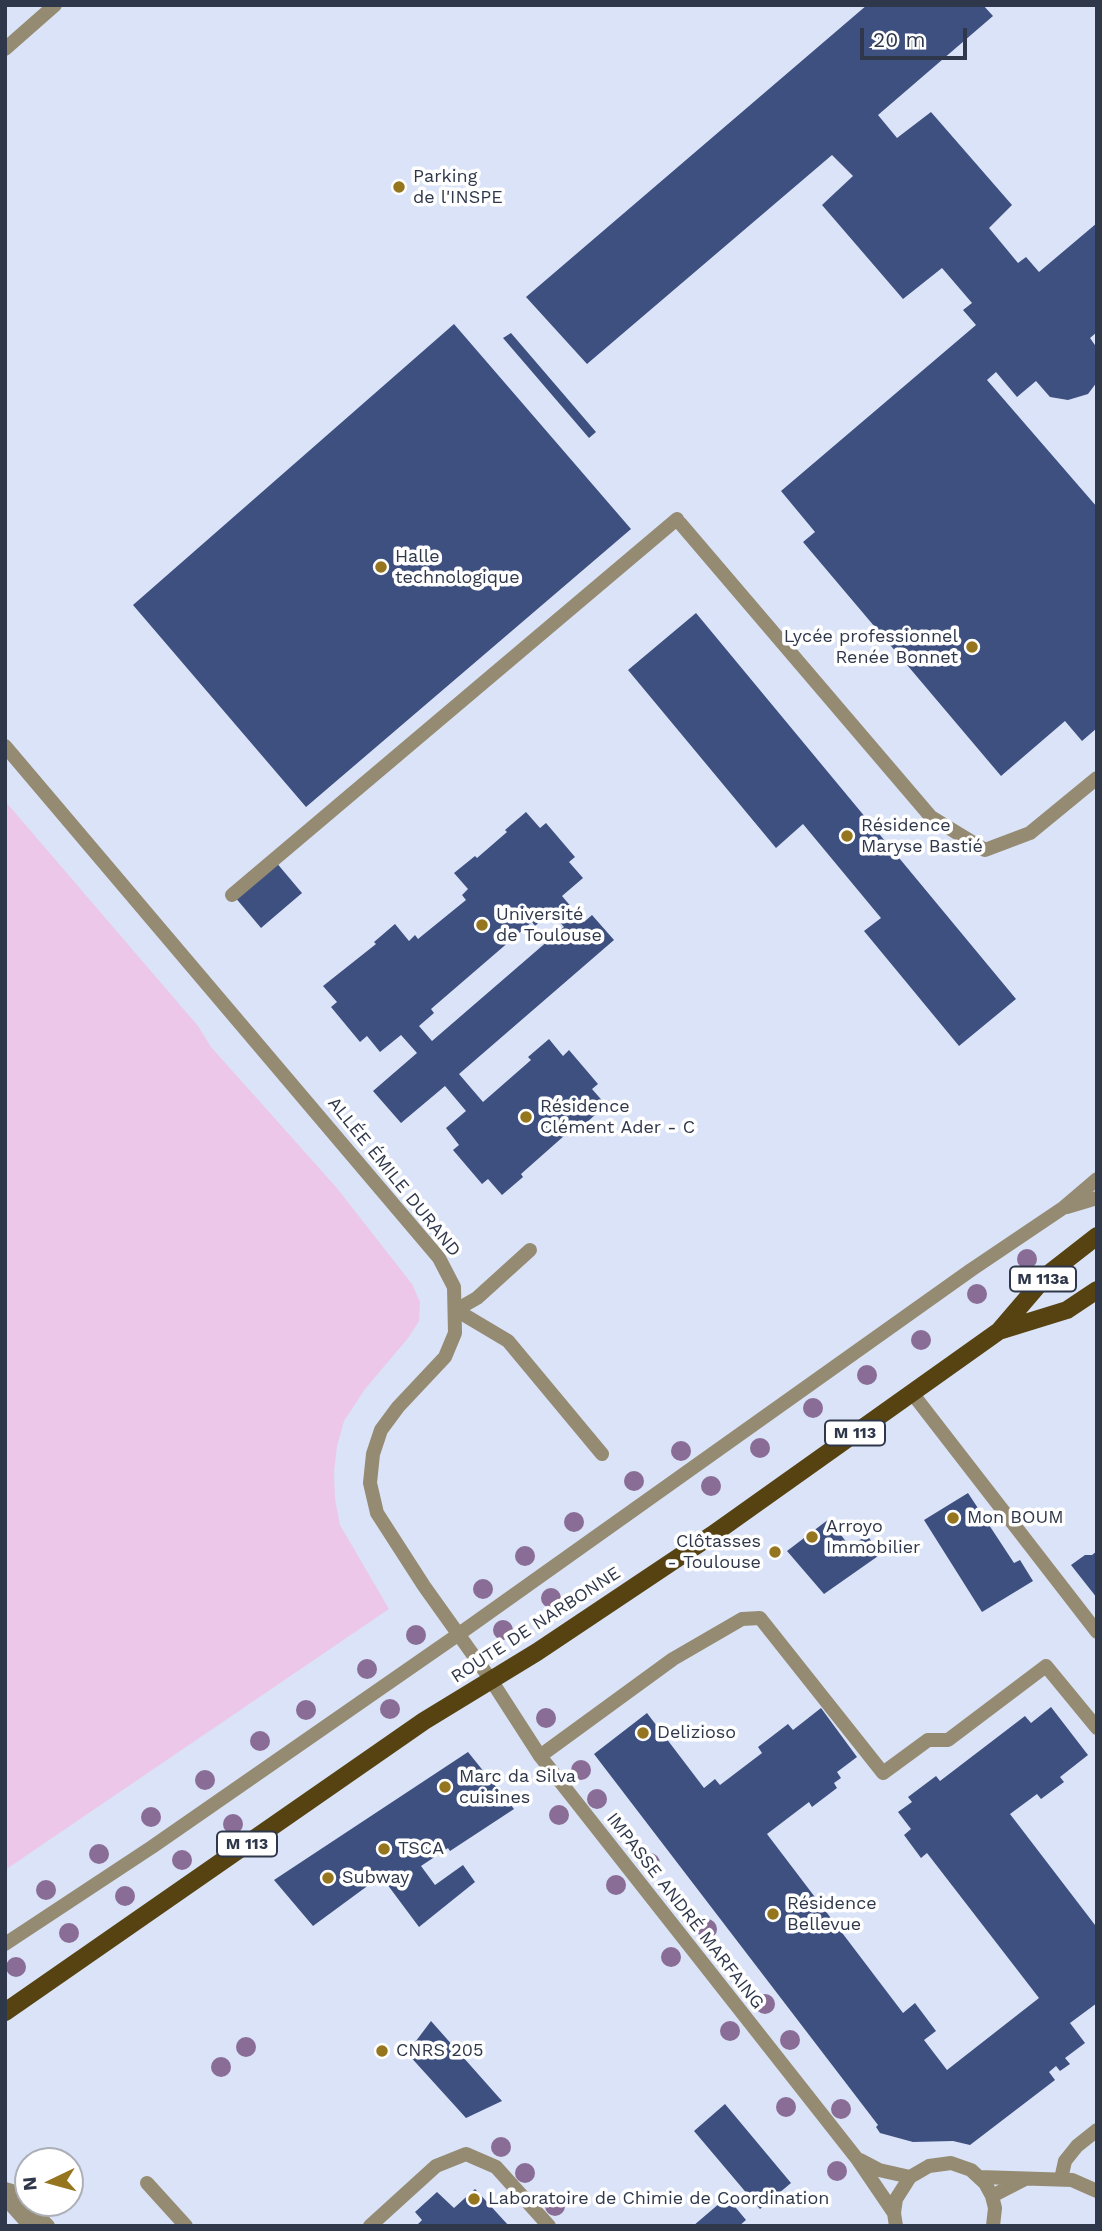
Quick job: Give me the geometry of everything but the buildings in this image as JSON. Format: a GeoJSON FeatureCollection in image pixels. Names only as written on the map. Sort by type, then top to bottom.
{"type":"FeatureCollection","features":[{"type":"Feature","properties":{"kind":"main road","name":"M 113a"},"geometry":{"type":"LineString","coordinates":[[999,1331],[1047,1275],[1097,1236]]}},
{"type":"Feature","properties":{"kind":"main road","name":"ROUTE DE NARBONNE"},"geometry":{"type":"LineString","coordinates":[[5,2012],[424,1721],[537,1652],[712,1535],[999,1331],[1067,1310],[1097,1290]]}},
{"type":"Feature","properties":{"kind":"street"},"geometry":{"type":"LineString","coordinates":[[5,49],[55,5]]}},
{"type":"Feature","properties":{"kind":"street"},"geometry":{"type":"LineString","coordinates":[[232,895],[679,521],[931,817],[985,850],[1030,833],[1097,778]]}},
{"type":"Feature","properties":{"kind":"street","name":"ALLÉE ÉMILE DURAND"},"geometry":{"type":"LineString","coordinates":[[5,746],[439,1258],[454,1287],[455,1333],[445,1357],[398,1407],[381,1430],[373,1454],[370,1483],[377,1513],[424,1586],[491,1680]]}},
{"type":"Feature","properties":{"kind":"street","name":"ROUTE DE NARBONNE"},"geometry":{"type":"LineString","coordinates":[[5,1944],[152,1847],[458,1634],[971,1270],[1063,1208],[1097,1179]]}},
{"type":"Feature","properties":{"kind":"street","name":"ROUTE DE NARBONNE"},"geometry":{"type":"LineString","coordinates":[[1063,1208],[1097,1198]]}},
{"type":"Feature","properties":{"kind":"street"},"geometry":{"type":"LineString","coordinates":[[530,1250],[477,1298],[456,1310],[508,1341],[602,1454]]}},
{"type":"Feature","properties":{"kind":"street"},"geometry":{"type":"LineString","coordinates":[[912,1393],[1097,1632]]}},
{"type":"Feature","properties":{"kind":"street"},"geometry":{"type":"LineString","coordinates":[[540,1756],[673,1659],[742,1619],[760,1618],[883,1773],[928,1740],[948,1740],[1046,1666],[1097,1728]]}},
{"type":"Feature","properties":{"kind":"street","name":"IMPASSE ANDRÉ MARFAING"},"geometry":{"type":"LineString","coordinates":[[491,1680],[540,1756],[858,2160],[895,2219]]}},
{"type":"Feature","properties":{"kind":"street"},"geometry":{"type":"LineString","coordinates":[[1061,2179],[1065,2161],[1077,2146],[1097,2130]]}},
{"type":"Feature","properties":{"kind":"street"},"geometry":{"type":"LineString","coordinates":[[370,2226],[436,2166],[466,2154],[496,2167],[549,2226]]}},
{"type":"Feature","properties":{"kind":"street"},"geometry":{"type":"LineString","coordinates":[[858,2160],[879,2170],[910,2177],[929,2166],[951,2163],[971,2171],[980,2178],[992,2196],[995,2208],[993,2226]]}},
{"type":"Feature","properties":{"kind":"street","name":"IMPASSE ANDRÉ MARFAING"},"geometry":{"type":"LineString","coordinates":[[895,2219],[896,2199],[910,2177]]}},
{"type":"Feature","properties":{"kind":"street"},"geometry":{"type":"LineString","coordinates":[[992,2196],[1029,2177]]}},
{"type":"Feature","properties":{"kind":"street"},"geometry":{"type":"LineString","coordinates":[[980,2178],[1072,2180],[1097,2191]]}},
{"type":"Feature","properties":{"kind":"street"},"geometry":{"type":"LineString","coordinates":[[147,2183],[186,2226]]}},
{"type":"Feature","properties":{"kind":"street"},"geometry":{"type":"LineString","coordinates":[[5,2189],[15,2192],[48,2226]]}},
{"type":"Feature","properties":{"kind":"street"},"geometry":{"type":"LineString","coordinates":[[5,2198],[30,2226]]}},
{"type":"Feature","properties":{"kind":"shaded area"},"geometry":{"type":"Polygon","coordinates":[[[5,801],[198,1026],[211,1047],[336,1187],[412,1284],[420,1302],[419,1321],[409,1337],[365,1389],[344,1421],[334,1472],[340,1525],[389,1609],[5,1870],[5,801]]]}},
{"type":"Feature","properties":{"kind":"place","name":"Parking de l'INSPE"},"geometry":{"type":"Point","coordinates":[399,187]}},
{"type":"Feature","properties":{"kind":"place","name":"Halle technologique"},"geometry":{"type":"Point","coordinates":[381,567]}},
{"type":"Feature","properties":{"kind":"place","name":"Lycée professionnel Renée Bonnet"},"geometry":{"type":"Point","coordinates":[972,647]}},
{"type":"Feature","properties":{"kind":"place","name":"Résidence Maryse Bastié"},"geometry":{"type":"Point","coordinates":[847,836]}},
{"type":"Feature","properties":{"kind":"place","name":"Université de Toulouse"},"geometry":{"type":"Point","coordinates":[482,925]}},
{"type":"Feature","properties":{"kind":"place","name":"Résidence Clément Ader - C"},"geometry":{"type":"Point","coordinates":[526,1117]}},
{"type":"Feature","properties":{"kind":"place","name":"Mon BOUM"},"geometry":{"type":"Point","coordinates":[953,1518]}},
{"type":"Feature","properties":{"kind":"place","name":"Arroyo Immobilier"},"geometry":{"type":"Point","coordinates":[812,1537]}},
{"type":"Feature","properties":{"kind":"place","name":"Clôtasses - Toulouse"},"geometry":{"type":"Point","coordinates":[775,1552]}},
{"type":"Feature","properties":{"kind":"place","name":"Delizioso"},"geometry":{"type":"Point","coordinates":[643,1733]}},
{"type":"Feature","properties":{"kind":"place","name":"Marc da Silva cuisines"},"geometry":{"type":"Point","coordinates":[445,1787]}},
{"type":"Feature","properties":{"kind":"place","name":"TSCA"},"geometry":{"type":"Point","coordinates":[384,1849]}},
{"type":"Feature","properties":{"kind":"place","name":"Subway"},"geometry":{"type":"Point","coordinates":[328,1878]}},
{"type":"Feature","properties":{"kind":"place","name":"Résidence Bellevue"},"geometry":{"type":"Point","coordinates":[773,1914]}},
{"type":"Feature","properties":{"kind":"place","name":"CNRS 205"},"geometry":{"type":"Point","coordinates":[382,2051]}},
{"type":"Feature","properties":{"kind":"place","name":"Laboratoire de Chimie de Coordination"},"geometry":{"type":"Point","coordinates":[474,2199]}}]}
